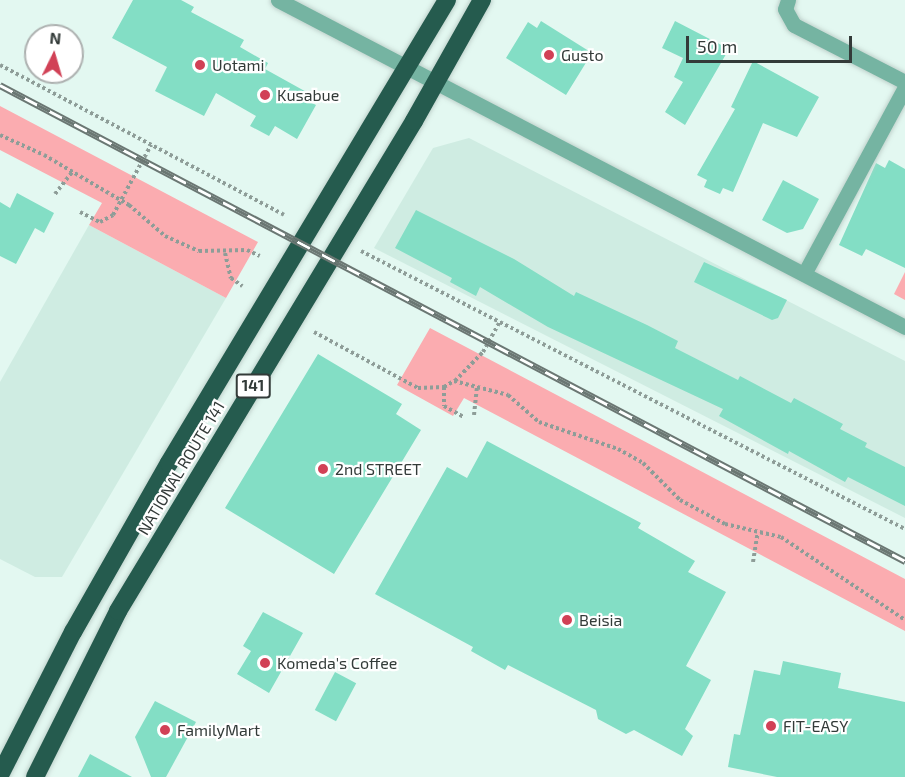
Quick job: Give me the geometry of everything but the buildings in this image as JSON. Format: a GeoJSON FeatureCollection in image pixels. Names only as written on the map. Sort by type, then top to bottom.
{"type":"FeatureCollection","features":[{"type":"Feature","properties":{"kind":"highway","name":"NATIONAL ROUTE 141"},"geometry":{"type":"LineString","coordinates":[[0,775],[78,623],[169,463],[447,0]]}},
{"type":"Feature","properties":{"kind":"highway","name":"NATIONAL ROUTE 141"},"geometry":{"type":"LineString","coordinates":[[35,777],[118,611],[435,84],[482,0]]}},
{"type":"Feature","properties":{"kind":"street"},"geometry":{"type":"LineString","coordinates":[[788,0],[785,9],[794,25],[905,82]]}},
{"type":"Feature","properties":{"kind":"street"},"geometry":{"type":"LineString","coordinates":[[281,1],[435,84],[905,327]]}},
{"type":"Feature","properties":{"kind":"street"},"geometry":{"type":"LineString","coordinates":[[804,274],[905,87]]}},
{"type":"Feature","properties":{"kind":"path"},"geometry":{"type":"LineString","coordinates":[[0,65],[284,214]]}},
{"type":"Feature","properties":{"kind":"path"},"geometry":{"type":"LineString","coordinates":[[0,135],[122,201],[165,236],[199,251],[225,253],[247,250],[260,256]]}},
{"type":"Feature","properties":{"kind":"path"},"geometry":{"type":"LineString","coordinates":[[80,212],[100,222],[114,215],[151,145]]}},
{"type":"Feature","properties":{"kind":"path"},"geometry":{"type":"LineString","coordinates":[[55,194],[72,172]]}},
{"type":"Feature","properties":{"kind":"path"},"geometry":{"type":"LineString","coordinates":[[362,251],[498,323],[905,529]]}},
{"type":"Feature","properties":{"kind":"path"},"geometry":{"type":"LineString","coordinates":[[225,253],[231,278],[242,286]]}},
{"type":"Feature","properties":{"kind":"path"},"geometry":{"type":"LineString","coordinates":[[314,332],[418,388],[444,387],[454,381],[483,352],[498,323]]}},
{"type":"Feature","properties":{"kind":"path"},"geometry":{"type":"LineString","coordinates":[[454,381],[508,395],[539,422],[618,449],[643,464],[680,500],[725,524],[781,537],[813,555],[834,576],[905,620]]}},
{"type":"Feature","properties":{"kind":"path"},"geometry":{"type":"LineString","coordinates":[[474,415],[477,386]]}},
{"type":"Feature","properties":{"kind":"path"},"geometry":{"type":"LineString","coordinates":[[444,387],[444,406],[464,417]]}},
{"type":"Feature","properties":{"kind":"path"},"geometry":{"type":"LineString","coordinates":[[753,562],[758,532]]}},
{"type":"Feature","properties":{"kind":"shaded area"},"geometry":{"type":"Polygon","coordinates":[[[0,106],[258,242],[226,298],[89,225],[102,203],[0,150],[0,106]]]}},
{"type":"Feature","properties":{"kind":"shaded area"},"geometry":{"type":"Polygon","coordinates":[[[469,138],[905,361],[905,518],[374,248],[433,148],[469,138]]]}},
{"type":"Feature","properties":{"kind":"shaded area"},"geometry":{"type":"Polygon","coordinates":[[[89,225],[226,298],[62,577],[35,577],[0,559],[0,382],[89,225]]]}},
{"type":"Feature","properties":{"kind":"shaded area"},"geometry":{"type":"Polygon","coordinates":[[[905,272],[905,300],[894,294],[905,272]]]}},
{"type":"Feature","properties":{"kind":"shaded area"},"geometry":{"type":"Polygon","coordinates":[[[430,328],[905,579],[905,631],[464,398],[453,416],[397,385],[430,328]]]}},
{"type":"Feature","properties":{"kind":"railway"},"geometry":{"type":"LineString","coordinates":[[0,85],[905,561]]}},
{"type":"Feature","properties":{"kind":"place","name":"Gusto"},"geometry":{"type":"Point","coordinates":[549,55]}},
{"type":"Feature","properties":{"kind":"place","name":"Uotami"},"geometry":{"type":"Point","coordinates":[200,65]}},
{"type":"Feature","properties":{"kind":"place","name":"Kusabue"},"geometry":{"type":"Point","coordinates":[265,95]}},
{"type":"Feature","properties":{"kind":"place","name":"2nd STREET"},"geometry":{"type":"Point","coordinates":[323,469]}},
{"type":"Feature","properties":{"kind":"place","name":"Beisia"},"geometry":{"type":"Point","coordinates":[567,620]}},
{"type":"Feature","properties":{"kind":"place","name":"Komeda's Coffee"},"geometry":{"type":"Point","coordinates":[265,663]}},
{"type":"Feature","properties":{"kind":"place","name":"FIT-EASY"},"geometry":{"type":"Point","coordinates":[771,726]}},
{"type":"Feature","properties":{"kind":"place","name":"FamilyMart"},"geometry":{"type":"Point","coordinates":[165,730]}}]}
